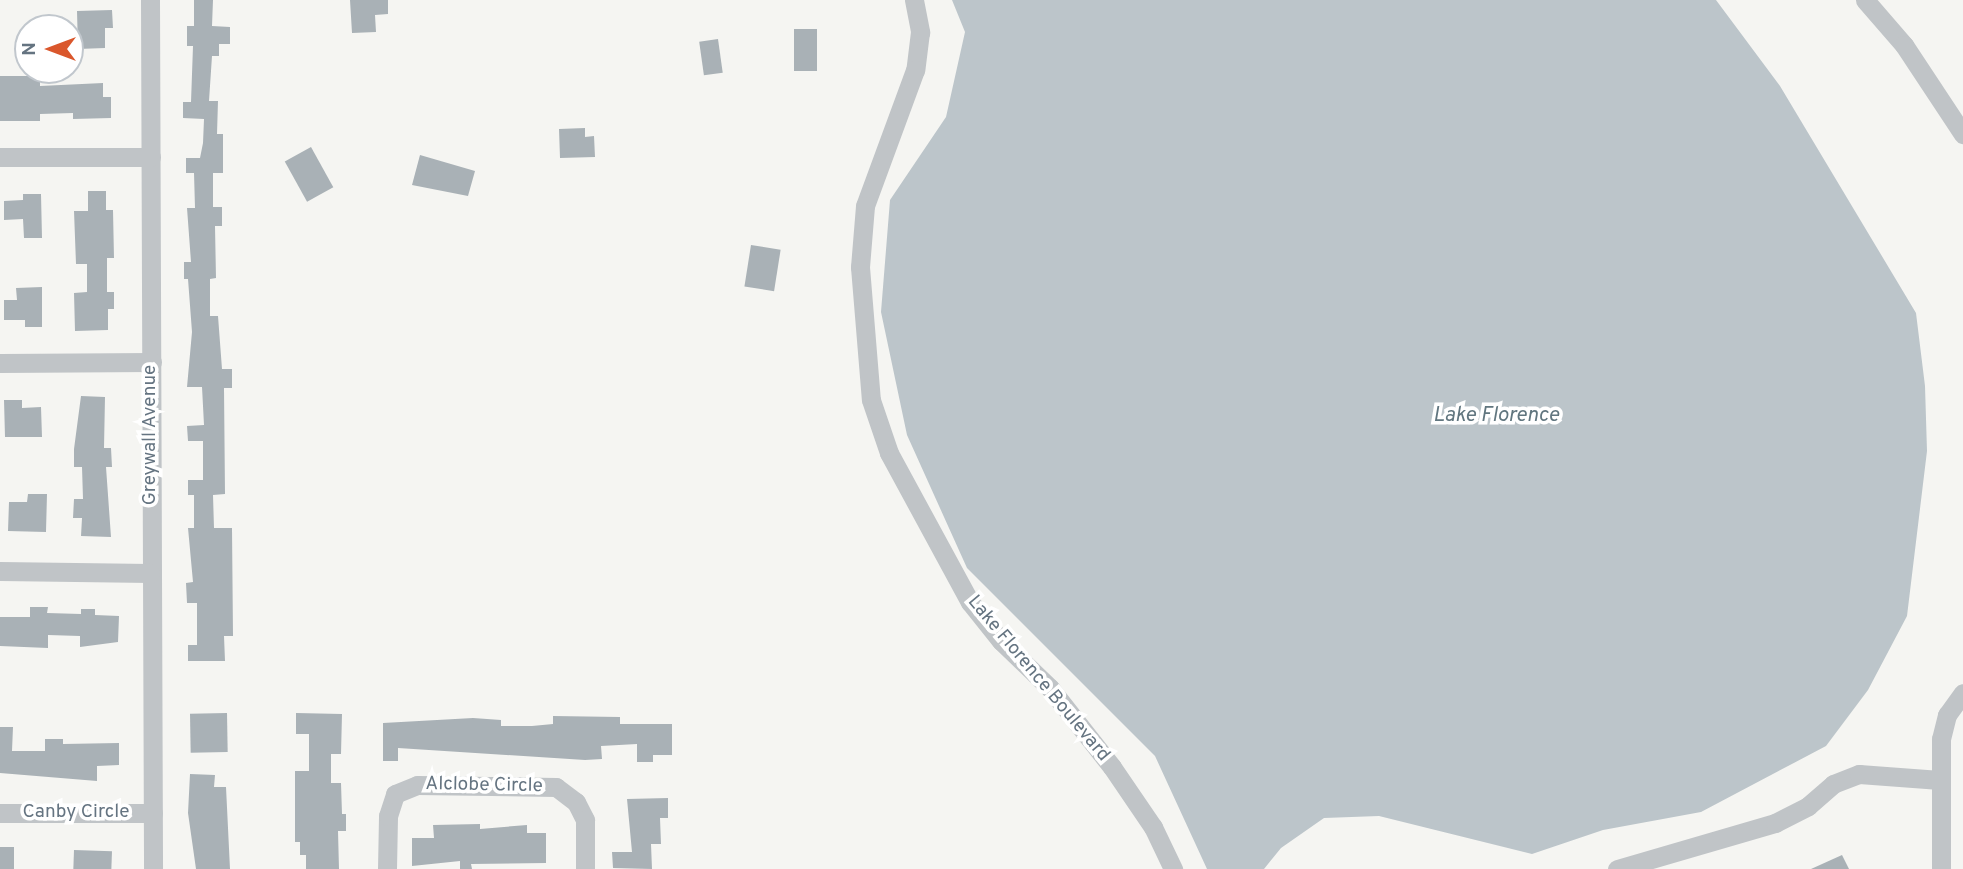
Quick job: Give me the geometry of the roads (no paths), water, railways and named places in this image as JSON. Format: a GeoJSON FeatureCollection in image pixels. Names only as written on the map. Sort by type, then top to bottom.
{"type":"FeatureCollection","features":[{"type":"Feature","properties":{"kind":"street","name":"Greywall Avenue"},"geometry":{"type":"LineString","coordinates":[[150,0],[153,869]]}},
{"type":"Feature","properties":{"kind":"street","name":"Lake Florence Boulevard"},"geometry":{"type":"LineString","coordinates":[[914,0],[920,32],[915,70],[865,206],[860,267],[871,400],[889,453],[970,602],[1001,641],[1050,688],[1112,767],[1153,827],[1173,869]]}},
{"type":"Feature","properties":{"kind":"street"},"geometry":{"type":"LineString","coordinates":[[1866,0],[1904,45],[1963,134]]}},
{"type":"Feature","properties":{"kind":"street"},"geometry":{"type":"LineString","coordinates":[[0,157],[151,157]]}},
{"type":"Feature","properties":{"kind":"street"},"geometry":{"type":"LineString","coordinates":[[0,363],[152,362]]}},
{"type":"Feature","properties":{"kind":"street"},"geometry":{"type":"LineString","coordinates":[[0,571],[150,573]]}},
{"type":"Feature","properties":{"kind":"street"},"geometry":{"type":"LineString","coordinates":[[1941,869],[1940,780],[1947,715],[1963,692]]}},
{"type":"Feature","properties":{"kind":"street"},"geometry":{"type":"LineString","coordinates":[[1616,869],[1775,823],[1808,806],[1833,784],[1859,774],[1940,780]]}},
{"type":"Feature","properties":{"kind":"street","name":"Alclobe Circle"},"geometry":{"type":"LineString","coordinates":[[387,869],[388,816],[395,794],[417,785],[556,787],[576,802],[585,820],[585,869]]}},
{"type":"Feature","properties":{"kind":"street","name":"Canby Circle"},"geometry":{"type":"LineString","coordinates":[[0,813],[153,813]]}},
{"type":"Feature","properties":{"kind":"water","name":"Lake Florence"},"geometry":{"type":"Polygon","coordinates":[[[952,0],[1716,0],[1780,86],[1916,313],[1925,386],[1927,451],[1907,616],[1868,690],[1826,746],[1701,812],[1603,830],[1532,854],[1379,816],[1324,818],[1281,848],[1264,869],[1207,869],[1155,756],[967,568],[907,435],[881,312],[890,200],[946,117],[965,32],[952,0]]]}}]}
